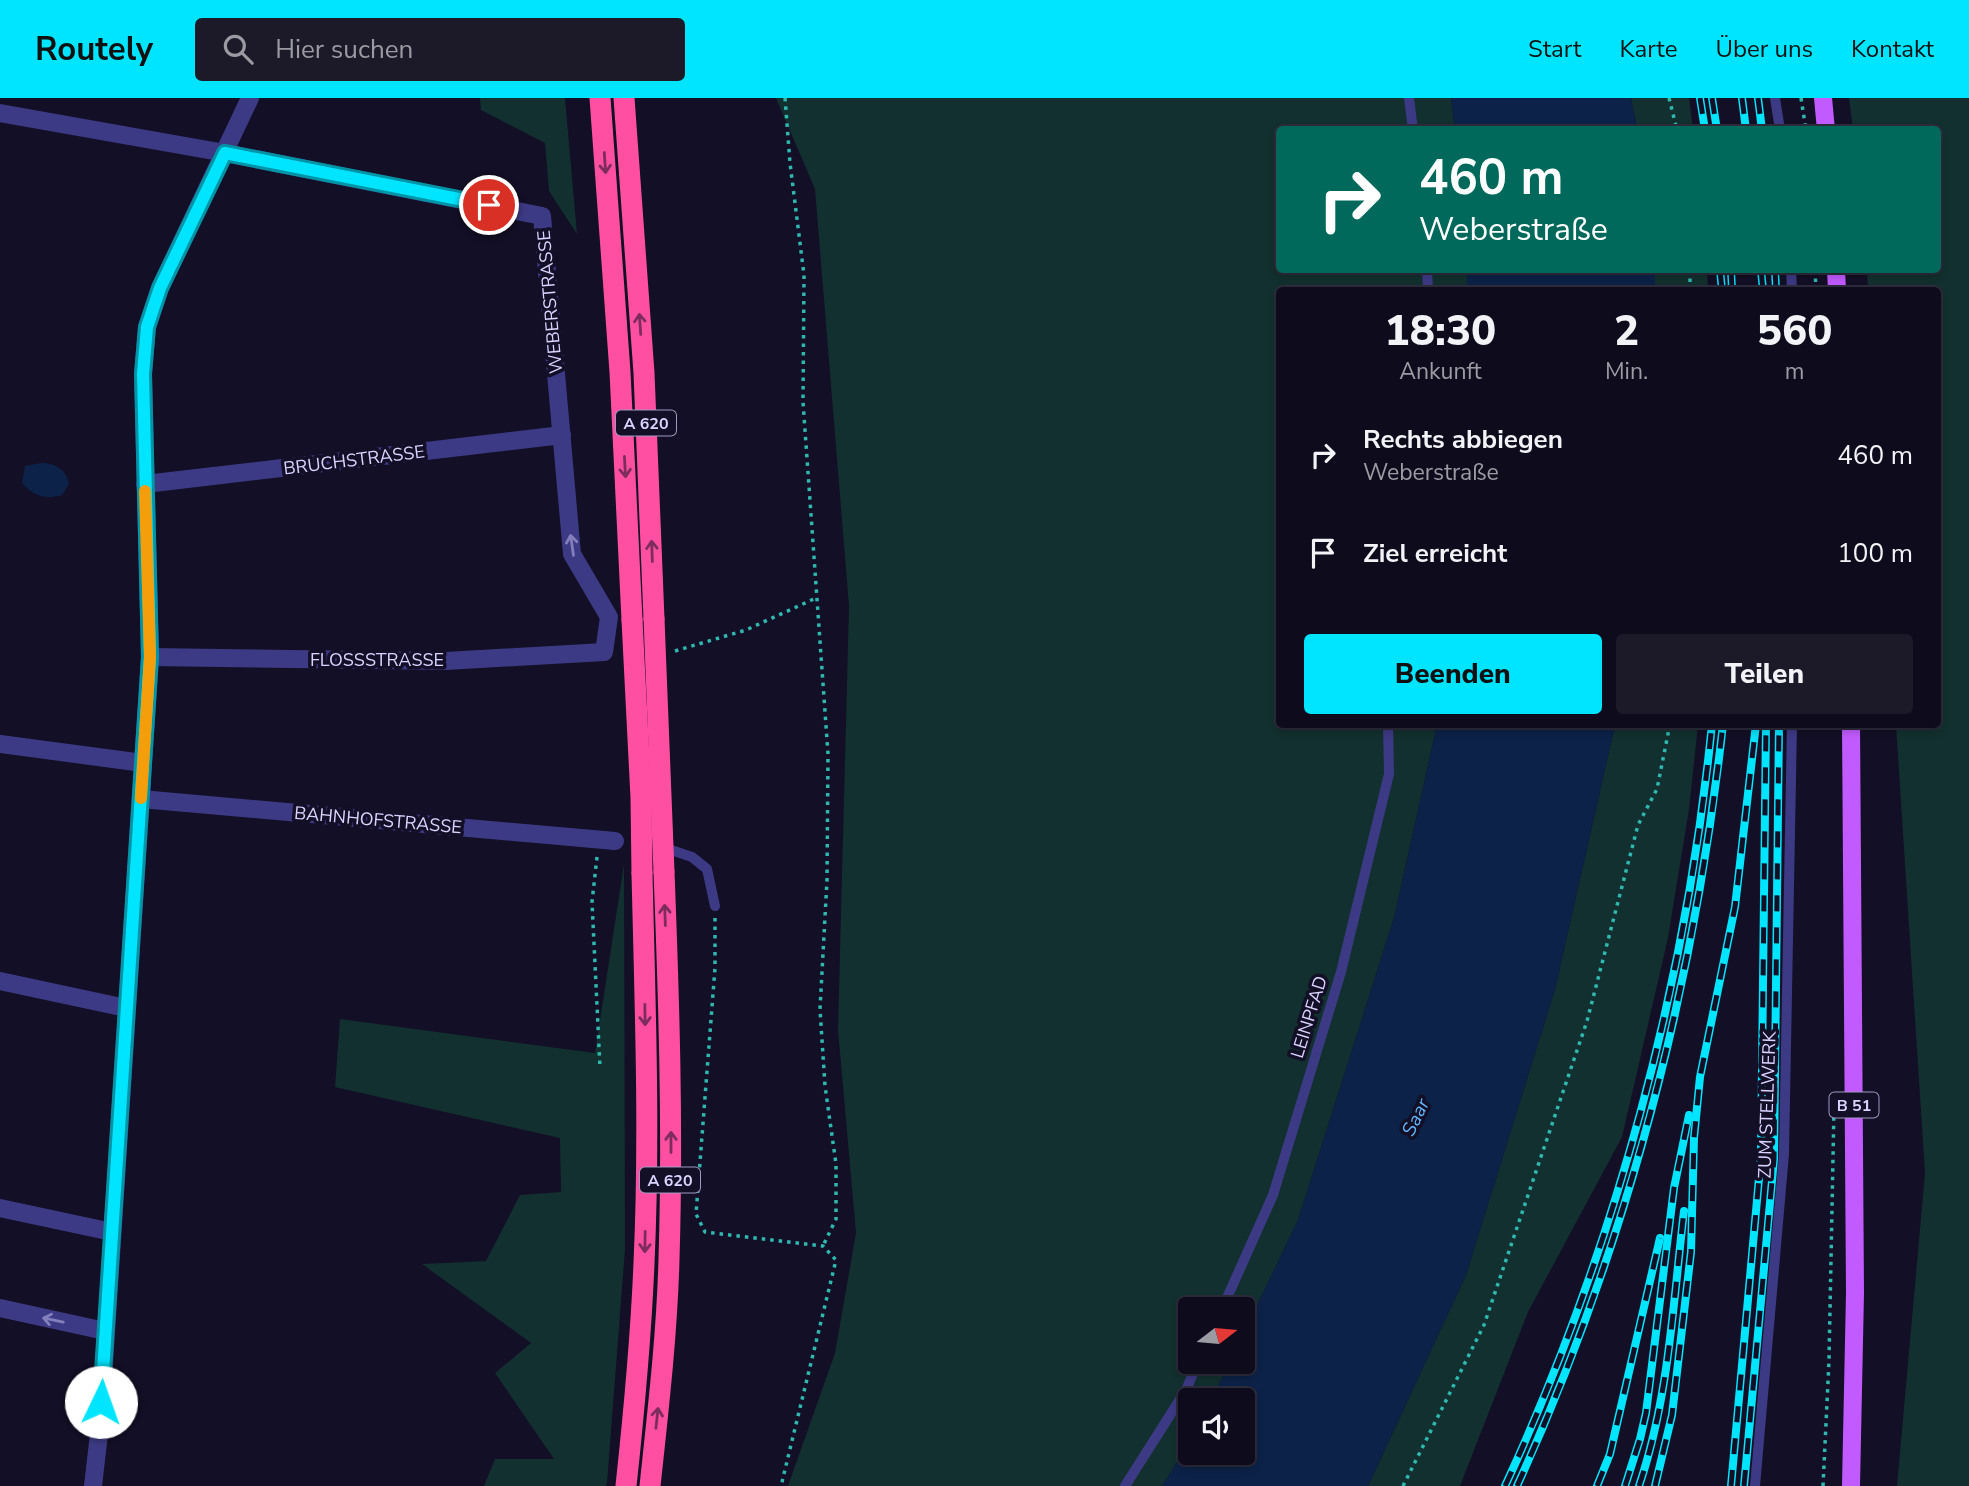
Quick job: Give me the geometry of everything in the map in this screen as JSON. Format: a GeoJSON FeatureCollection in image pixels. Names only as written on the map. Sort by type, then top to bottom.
{"type":"FeatureCollection","features":[{"type":"Feature","properties":{"kind":"highway","name":"A 620"},"geometry":{"type":"LineString","coordinates":[[600,98],[620,372],[641,798],[653,873],[670,1031],[669,1262],[650,1486]]}},
{"type":"Feature","properties":{"kind":"highway","name":"A 620"},"geometry":{"type":"LineString","coordinates":[[624,98],[644,373],[654,620],[653,873],[644,1261],[636,1393],[626,1486]]}},
{"type":"Feature","properties":{"kind":"main road"},"geometry":{"type":"LineString","coordinates":[[1823,98],[1826,126]]}},
{"type":"Feature","properties":{"kind":"main road","name":"B 51"},"geometry":{"type":"LineString","coordinates":[[1851,728],[1854,1293],[1851,1486]]}},
{"type":"Feature","properties":{"kind":"street"},"geometry":{"type":"LineString","coordinates":[[93,1486],[100,1426],[150,657],[143,374],[147,327],[160,288],[250,98]]}},
{"type":"Feature","properties":{"kind":"street","name":"WEBERSTRASSE"},"geometry":{"type":"LineString","coordinates":[[0,113],[225,153],[542,216],[562,435]]}},
{"type":"Feature","properties":{"kind":"street","name":"BRUCHSTRASSE"},"geometry":{"type":"LineString","coordinates":[[145,484],[562,435]]}},
{"type":"Feature","properties":{"kind":"street","name":"FLOSSSTRASSE"},"geometry":{"type":"LineString","coordinates":[[150,657],[446,661],[604,652],[609,617],[572,554],[562,435]]}},
{"type":"Feature","properties":{"kind":"street"},"geometry":{"type":"LineString","coordinates":[[0,744],[143,762]]}},
{"type":"Feature","properties":{"kind":"street","name":"BAHNHOFSTRASSE"},"geometry":{"type":"LineString","coordinates":[[141,799],[607,841]]}},
{"type":"Feature","properties":{"kind":"street"},"geometry":{"type":"LineString","coordinates":[[0,981],[126,1008]]}},
{"type":"Feature","properties":{"kind":"street"},"geometry":{"type":"LineString","coordinates":[[0,1208],[112,1232]]}},
{"type":"Feature","properties":{"kind":"street"},"geometry":{"type":"LineString","coordinates":[[0,1308],[105,1331]]}},
{"type":"Feature","properties":{"kind":"lane"},"geometry":{"type":"LineString","coordinates":[[1409,98],[1412,126]]}},
{"type":"Feature","properties":{"kind":"lane"},"geometry":{"type":"LineString","coordinates":[[1775,98],[1779,126]]}},
{"type":"Feature","properties":{"kind":"lane"},"geometry":{"type":"LineString","coordinates":[[645,657],[655,845]]}},
{"type":"Feature","properties":{"kind":"lane","name":"LEINPFAD"},"geometry":{"type":"LineString","coordinates":[[1227,1297],[1273,1195],[1341,972],[1389,774],[1388,728]]}},
{"type":"Feature","properties":{"kind":"lane","name":"ZUM STELLWERK"},"geometry":{"type":"LineString","coordinates":[[1755,1486],[1784,1154],[1792,728]]}},
{"type":"Feature","properties":{"kind":"lane"},"geometry":{"type":"LineString","coordinates":[[607,841],[655,845],[692,857],[707,869],[715,906]]}},
{"type":"Feature","properties":{"kind":"lane"},"geometry":{"type":"LineString","coordinates":[[1125,1486],[1186,1390],[1193,1374]]}},
{"type":"Feature","properties":{"kind":"path"},"geometry":{"type":"LineString","coordinates":[[785,98],[804,275],[803,402],[828,754],[827,880],[820,1009],[825,1086],[836,1164],[836,1219],[824,1246]]}},
{"type":"Feature","properties":{"kind":"path"},"geometry":{"type":"LineString","coordinates":[[1670,98],[1676,126]]}},
{"type":"Feature","properties":{"kind":"path"},"geometry":{"type":"LineString","coordinates":[[1801,98],[1804,126]]}},
{"type":"Feature","properties":{"kind":"path"},"geometry":{"type":"LineString","coordinates":[[673,652],[747,630],[816,598]]}},
{"type":"Feature","properties":{"kind":"path"},"geometry":{"type":"LineString","coordinates":[[1403,1486],[1483,1325],[1587,1021],[1638,825],[1657,789],[1669,728]]}},
{"type":"Feature","properties":{"kind":"path"},"geometry":{"type":"LineString","coordinates":[[600,1068],[592,902],[607,841]]}},
{"type":"Feature","properties":{"kind":"path"},"geometry":{"type":"LineString","coordinates":[[715,906],[715,968],[696,1214],[705,1232],[824,1246],[836,1260],[781,1486]]}},
{"type":"Feature","properties":{"kind":"path"},"geometry":{"type":"LineString","coordinates":[[1823,1486],[1829,1361],[1834,1096]]}},
{"type":"Feature","properties":{"kind":"green space"},"geometry":{"type":"Polygon","coordinates":[[[480,98],[565,98],[577,234],[549,191],[545,143],[481,110],[480,98]]]}},
{"type":"Feature","properties":{"kind":"green space"},"geometry":{"type":"Polygon","coordinates":[[[776,98],[1451,98],[1455,126],[1276,126],[1276,273],[1467,273],[1467,287],[1276,287],[1276,728],[1436,728],[1394,918],[1298,1220],[1255,1310],[1255,1297],[1178,1297],[1178,1374],[1224,1374],[1217,1388],[1178,1388],[1178,1461],[1162,1486],[788,1486],[835,1353],[856,1233],[838,1030],[849,606],[815,189],[776,98]]]}},
{"type":"Feature","properties":{"kind":"green space"},"geometry":{"type":"Polygon","coordinates":[[[1631,98],[1689,98],[1693,126],[1636,126],[1631,98]]]}},
{"type":"Feature","properties":{"kind":"green space"},"geometry":{"type":"Polygon","coordinates":[[[1849,98],[1969,98],[1969,1486],[1897,1486],[1925,1173],[1896,728],[1941,728],[1941,287],[1868,287],[1867,273],[1941,273],[1941,126],[1853,126],[1849,98]]]}},
{"type":"Feature","properties":{"kind":"green space"},"geometry":{"type":"Polygon","coordinates":[[[1655,273],[1707,273],[1708,287],[1655,287],[1655,273]]]}},
{"type":"Feature","properties":{"kind":"green space"},"geometry":{"type":"Polygon","coordinates":[[[1614,728],[1698,728],[1689,809],[1668,938],[1622,1137],[1528,1312],[1460,1486],[1368,1486],[1466,1275],[1555,989],[1614,728]]]}},
{"type":"Feature","properties":{"kind":"green space"},"geometry":{"type":"Polygon","coordinates":[[[624,864],[625,1249],[607,1483],[606,1486],[484,1486],[495,1459],[554,1459],[495,1373],[531,1343],[422,1264],[486,1261],[520,1195],[561,1192],[560,1138],[335,1087],[340,1019],[595,1053],[624,864]]]}},
{"type":"Feature","properties":{"kind":"water"},"geometry":{"type":"Polygon","coordinates":[[[1451,98],[1631,98],[1636,126],[1455,126],[1451,98]]]}},
{"type":"Feature","properties":{"kind":"water"},"geometry":{"type":"Polygon","coordinates":[[[1467,273],[1655,273],[1655,287],[1467,287],[1467,273]]]}},
{"type":"Feature","properties":{"kind":"water"},"geometry":{"type":"Polygon","coordinates":[[[51,464],[65,474],[69,484],[62,495],[40,496],[22,483],[25,466],[51,464]]]}},
{"type":"Feature","properties":{"kind":"water","name":"Saar"},"geometry":{"type":"Polygon","coordinates":[[[1436,728],[1614,728],[1555,989],[1466,1275],[1368,1486],[1162,1486],[1178,1461],[1178,1465],[1255,1465],[1255,1388],[1217,1388],[1224,1374],[1255,1374],[1255,1310],[1298,1220],[1394,918],[1436,728]]]}},
{"type":"Feature","properties":{"kind":"railway"},"geometry":{"type":"LineString","coordinates":[[1700,98],[1704,126]]}},
{"type":"Feature","properties":{"kind":"railway"},"geometry":{"type":"LineString","coordinates":[[1712,98],[1716,126]]}},
{"type":"Feature","properties":{"kind":"railway"},"geometry":{"type":"LineString","coordinates":[[1742,98],[1746,126]]}},
{"type":"Feature","properties":{"kind":"railway"},"geometry":{"type":"LineString","coordinates":[[1758,98],[1762,126]]}},
{"type":"Feature","properties":{"kind":"railway"},"geometry":{"type":"LineString","coordinates":[[1720,273],[1722,287]]}},
{"type":"Feature","properties":{"kind":"railway"},"geometry":{"type":"LineString","coordinates":[[1731,273],[1732,287]]}},
{"type":"Feature","properties":{"kind":"railway"},"geometry":{"type":"LineString","coordinates":[[1761,273],[1763,287]]}},
{"type":"Feature","properties":{"kind":"railway"},"geometry":{"type":"LineString","coordinates":[[1775,273],[1776,287]]}},
{"type":"Feature","properties":{"kind":"railway"},"geometry":{"type":"LineString","coordinates":[[1505,1486],[1580,1303],[1640,1114],[1684,920],[1712,728]]}},
{"type":"Feature","properties":{"kind":"railway"},"geometry":{"type":"LineString","coordinates":[[1517,1486],[1592,1302],[1650,1113],[1694,920],[1722,728]]}},
{"type":"Feature","properties":{"kind":"railway"},"geometry":{"type":"LineString","coordinates":[[1655,1486],[1672,1415],[1691,1252],[1694,1138],[1700,1077],[1735,907],[1756,728]]}},
{"type":"Feature","properties":{"kind":"railway"},"geometry":{"type":"LineString","coordinates":[[1731,1486],[1761,1156],[1766,728]]}},
{"type":"Feature","properties":{"kind":"railway"},"geometry":{"type":"LineString","coordinates":[[1744,1486],[1774,1159],[1779,728]]}},
{"type":"Feature","properties":{"kind":"railway"},"geometry":{"type":"LineString","coordinates":[[1625,1486],[1646,1413],[1674,1188],[1689,1115]]}},
{"type":"Feature","properties":{"kind":"railway"},"geometry":{"type":"LineString","coordinates":[[1639,1486],[1664,1385],[1684,1211]]}},
{"type":"Feature","properties":{"kind":"railway"},"geometry":{"type":"LineString","coordinates":[[1597,1486],[1610,1454],[1660,1238]]}},
{"type":"Feature","properties":{"kind":"slow traffic"},"geometry":{"type":"LineString","coordinates":[[141,798],[150,657],[145,491]]}},
{"type":"Feature","properties":{"kind":"route"},"geometry":{"type":"LineString","coordinates":[[101,1402],[150,657],[143,374],[147,327],[160,288],[225,153],[489,205]]}}]}
